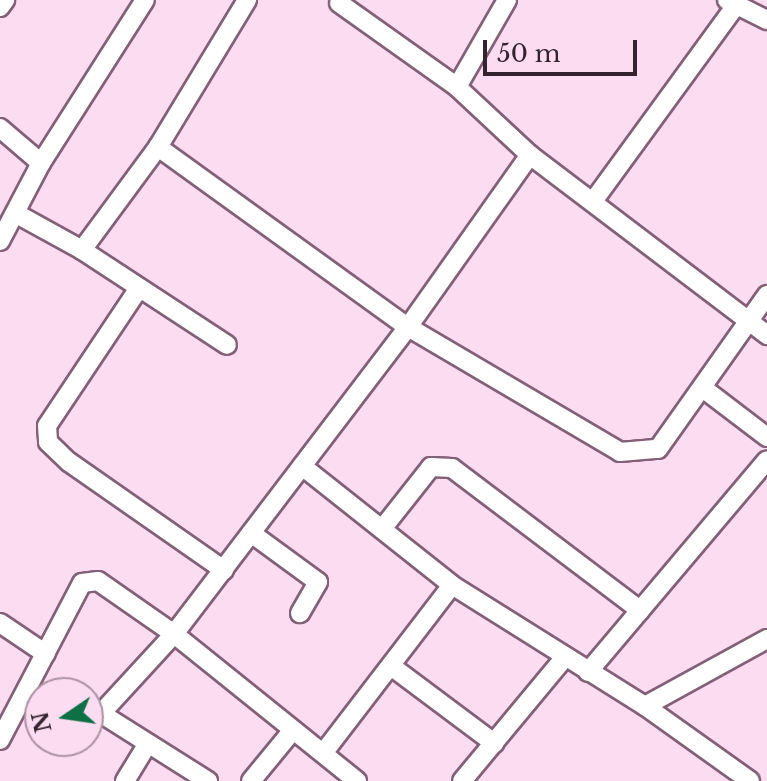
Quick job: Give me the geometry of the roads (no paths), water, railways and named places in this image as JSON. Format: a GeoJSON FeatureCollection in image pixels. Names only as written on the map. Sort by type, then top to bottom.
{"type":"FeatureCollection","features":[{"type":"Feature","properties":{"kind":"street"},"geometry":{"type":"LineString","coordinates":[[0,7],[5,0]]}},
{"type":"Feature","properties":{"kind":"street"},"geometry":{"type":"LineString","coordinates":[[0,241],[41,163],[145,0]]}},
{"type":"Feature","properties":{"kind":"street"},"geometry":{"type":"LineString","coordinates":[[82,250],[158,147],[247,0]]}},
{"type":"Feature","properties":{"kind":"street"},"geometry":{"type":"LineString","coordinates":[[457,87],[507,0]]}},
{"type":"Feature","properties":{"kind":"street"},"geometry":{"type":"LineString","coordinates":[[338,1],[457,87],[530,155],[594,200],[767,335]]}},
{"type":"Feature","properties":{"kind":"street"},"geometry":{"type":"LineString","coordinates":[[594,200],[732,3],[767,20]]}},
{"type":"Feature","properties":{"kind":"street"},"geometry":{"type":"LineString","coordinates":[[0,128],[41,163]]}},
{"type":"Feature","properties":{"kind":"street"},"geometry":{"type":"LineString","coordinates":[[158,147],[408,327],[620,452],[658,449],[704,389],[767,295]]}},
{"type":"Feature","properties":{"kind":"street"},"geometry":{"type":"LineString","coordinates":[[208,781],[110,721],[105,709],[174,634],[224,570],[408,327],[530,155]]}},
{"type":"Feature","properties":{"kind":"street"},"geometry":{"type":"LineString","coordinates":[[15,213],[82,250],[137,291],[227,345]]}},
{"type":"Feature","properties":{"kind":"street"},"geometry":{"type":"LineString","coordinates":[[137,291],[47,426],[48,442],[69,462],[224,570]]}},
{"type":"Feature","properties":{"kind":"street"},"geometry":{"type":"LineString","coordinates":[[704,389],[767,437]]}},
{"type":"Feature","properties":{"kind":"street"},"geometry":{"type":"LineString","coordinates":[[588,672],[767,460]]}},
{"type":"Feature","properties":{"kind":"street"},"geometry":{"type":"LineString","coordinates":[[302,466],[452,585],[645,706],[750,781]]}},
{"type":"Feature","properties":{"kind":"street"},"geometry":{"type":"LineString","coordinates":[[382,529],[431,467],[452,468],[640,610]]}},
{"type":"Feature","properties":{"kind":"street"},"geometry":{"type":"LineString","coordinates":[[251,533],[318,582],[300,613]]}},
{"type":"Feature","properties":{"kind":"street"},"geometry":{"type":"LineString","coordinates":[[0,740],[82,583],[91,580],[174,634],[357,781]]}},
{"type":"Feature","properties":{"kind":"street"},"geometry":{"type":"LineString","coordinates":[[324,752],[452,585]]}},
{"type":"Feature","properties":{"kind":"street"},"geometry":{"type":"LineString","coordinates":[[0,623],[46,654]]}},
{"type":"Feature","properties":{"kind":"street"},"geometry":{"type":"LineString","coordinates":[[645,706],[767,639]]}},
{"type":"Feature","properties":{"kind":"street"},"geometry":{"type":"LineString","coordinates":[[462,781],[564,658]]}},
{"type":"Feature","properties":{"kind":"street"},"geometry":{"type":"LineString","coordinates":[[391,666],[494,743]]}},
{"type":"Feature","properties":{"kind":"street"},"geometry":{"type":"LineString","coordinates":[[251,781],[293,730]]}},
{"type":"Feature","properties":{"kind":"street"},"geometry":{"type":"LineString","coordinates":[[125,781],[147,745]]}}]}
